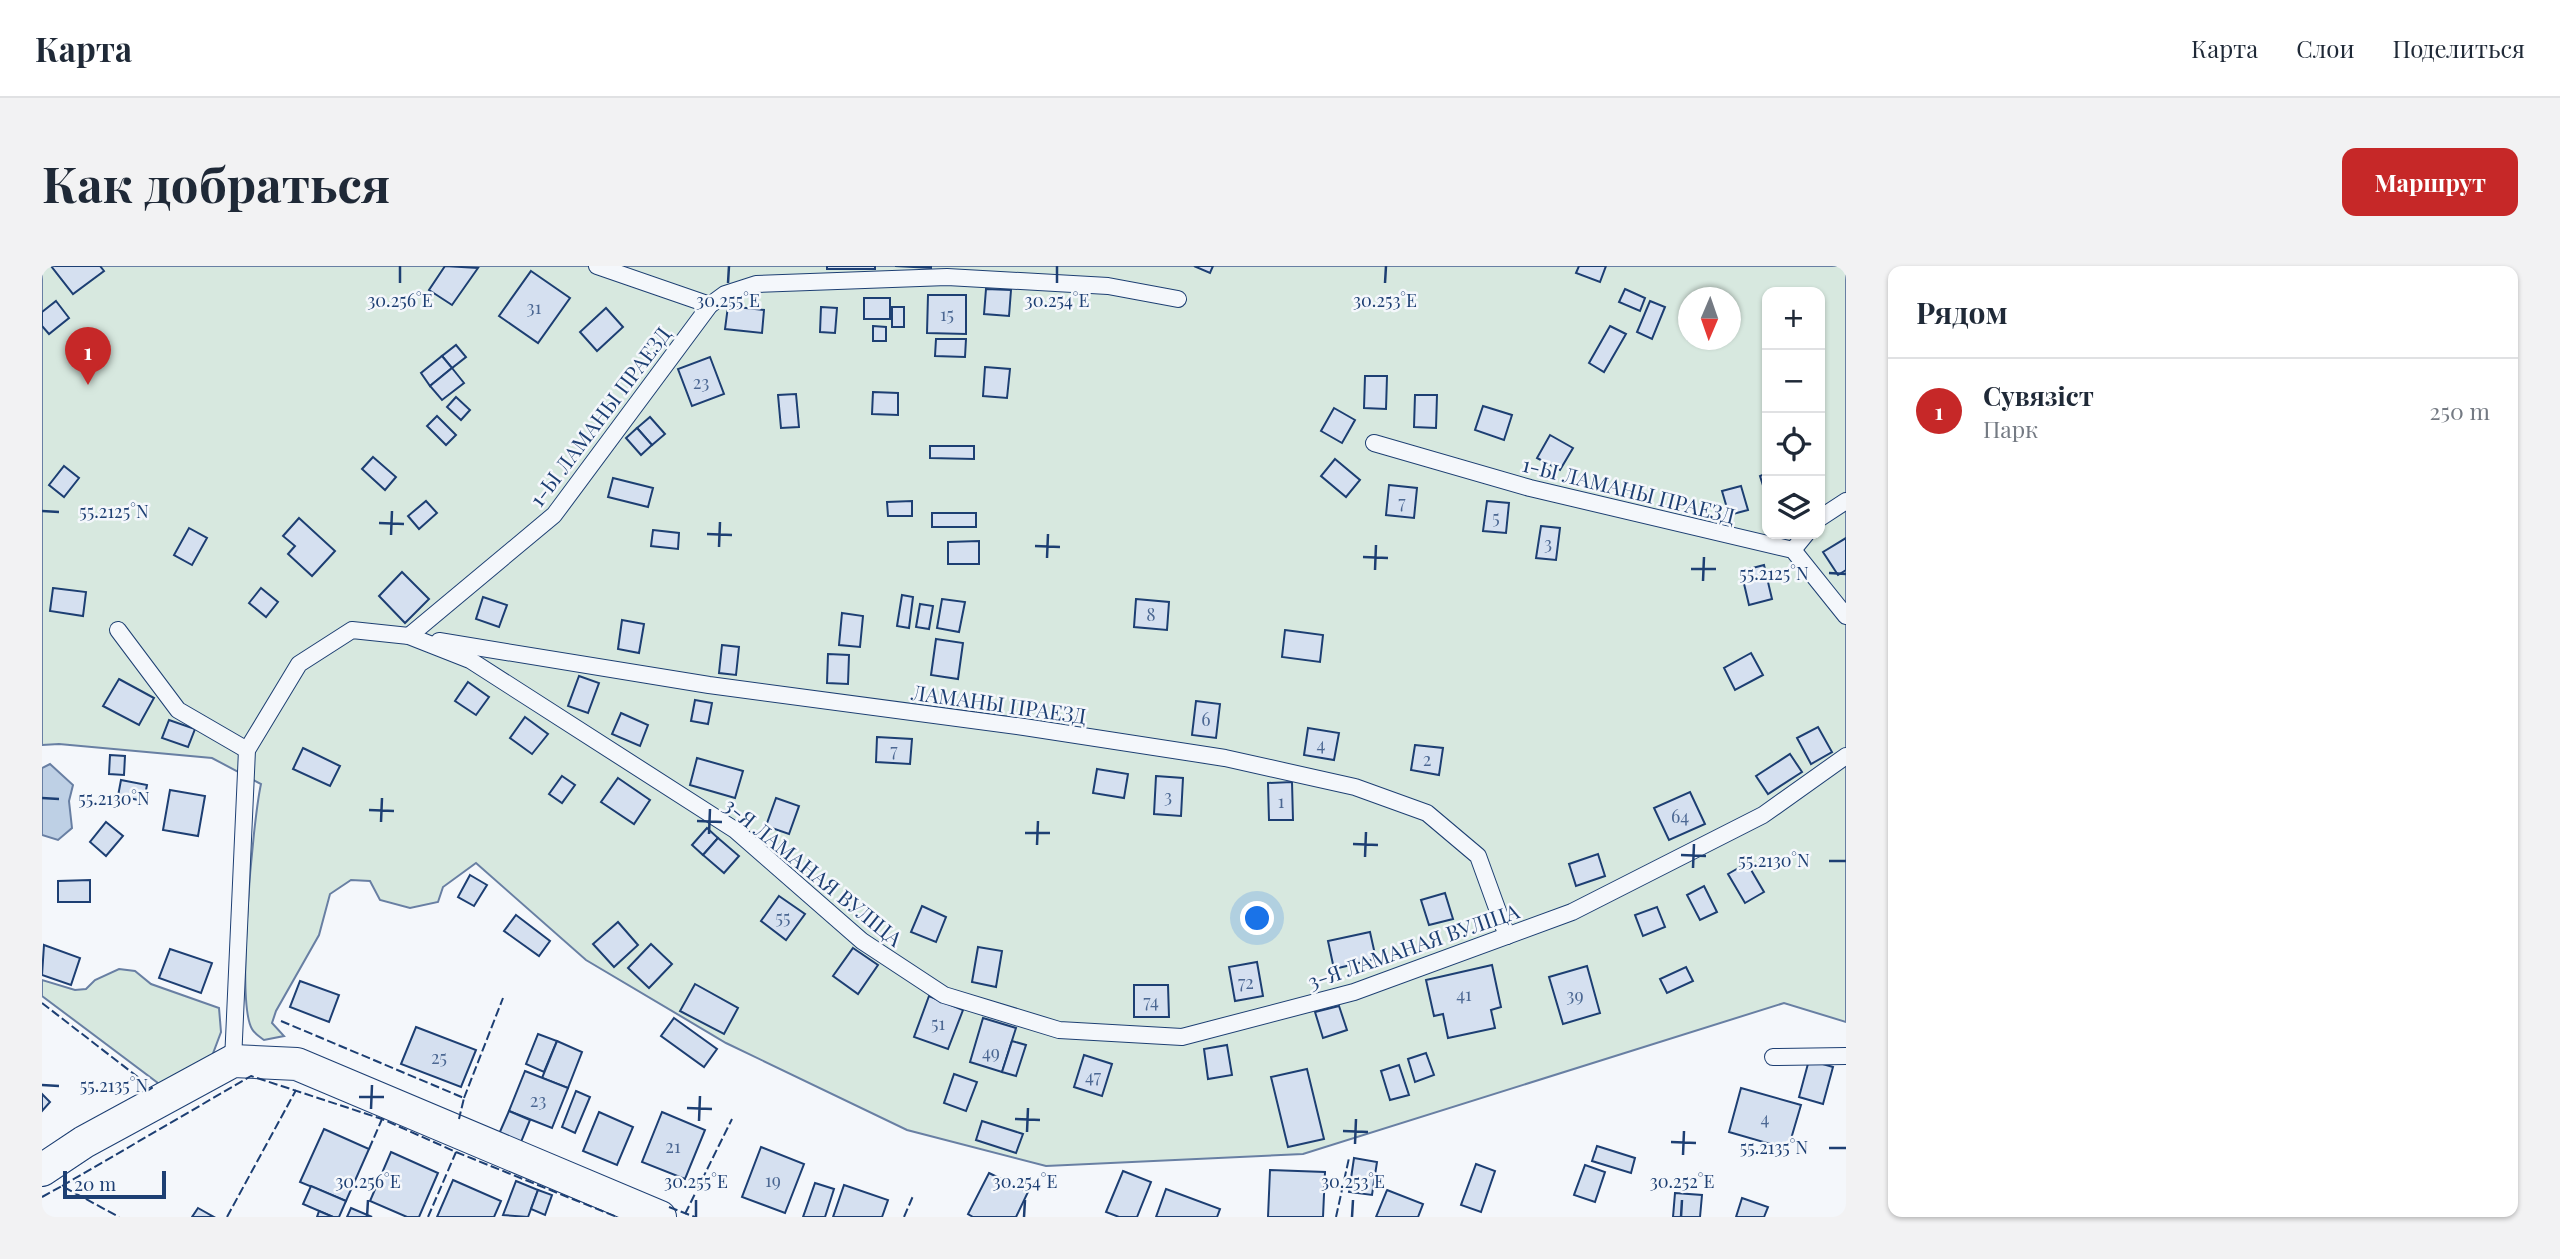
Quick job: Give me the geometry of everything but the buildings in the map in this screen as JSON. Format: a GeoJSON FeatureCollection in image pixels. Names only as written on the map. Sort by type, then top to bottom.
{"type":"FeatureCollection","features":[{"type":"Feature","properties":{"kind":"street"},"geometry":{"type":"LineString","coordinates":[[42,1170],[84,1142],[233,1061],[297,1064],[660,1217]]}},
{"type":"Feature","properties":{"kind":"lane"},"geometry":{"type":"LineString","coordinates":[[597,266],[710,305]]}},
{"type":"Feature","properties":{"kind":"lane","name":"1-Ы ЛАМАНЫ ПРАЕЗД"},"geometry":{"type":"LineString","coordinates":[[409,636],[554,514],[710,305],[725,294],[756,284],[947,277],[1108,286],[1178,299]]}},
{"type":"Feature","properties":{"kind":"lane","name":"1-Ы ЛАМАНЫ ПРАЕЗД"},"geometry":{"type":"LineString","coordinates":[[1374,443],[1530,488],[1793,550]]}},
{"type":"Feature","properties":{"kind":"lane"},"geometry":{"type":"LineString","coordinates":[[1825,515],[1846,501]]}},
{"type":"Feature","properties":{"kind":"lane"},"geometry":{"type":"LineString","coordinates":[[1802,539],[1793,550],[1846,617]]}},
{"type":"Feature","properties":{"kind":"lane"},"geometry":{"type":"LineString","coordinates":[[118,630],[178,710],[247,750],[233,1061]]}},
{"type":"Feature","properties":{"kind":"lane","name":"3-Я ЛАМАНАЯ ВУЛІЦА"},"geometry":{"type":"LineString","coordinates":[[247,750],[299,664],[352,630],[409,636],[470,660],[735,830],[862,941],[944,995],[1059,1030],[1182,1037],[1354,992],[1572,912],[1763,815],[1846,756]]}},
{"type":"Feature","properties":{"kind":"lane","name":"ЛАМАНЫ ПРАЕЗД"},"geometry":{"type":"LineString","coordinates":[[409,636],[709,685],[1024,727],[1225,758],[1355,787],[1427,813],[1478,856],[1507,936]]}},
{"type":"Feature","properties":{"kind":"lane"},"geometry":{"type":"LineString","coordinates":[[1773,1057],[1846,1056]]}},
{"type":"Feature","properties":{"kind":"shaded area"},"geometry":{"type":"Polygon","coordinates":[[[42,266],[1846,266],[1846,1022],[1784,1003],[1303,1154],[1046,1166],[907,1130],[726,1043],[586,960],[476,863],[443,887],[438,902],[410,908],[380,900],[370,881],[351,880],[330,894],[319,935],[276,1011],[272,1023],[284,1036],[264,1040],[252,1029],[247,1012],[246,984],[250,870],[261,784],[212,758],[59,744],[42,745],[42,266]]]}},
{"type":"Feature","properties":{"kind":"shaded area"},"geometry":{"type":"Polygon","coordinates":[[[119,969],[135,971],[151,984],[219,1008],[221,1032],[212,1056],[162,1086],[42,996],[42,980],[75,990],[86,989],[95,980],[119,969]]]}},
{"type":"Feature","properties":{"kind":"water"},"geometry":{"type":"Polygon","coordinates":[[[50,764],[73,785],[69,801],[72,828],[58,840],[42,835],[42,768],[50,764]]]}},
{"type":"Feature","properties":{"kind":"fence"},"geometry":{"type":"LineString","coordinates":[[464,1098],[503,998]]}},
{"type":"Feature","properties":{"kind":"fence"},"geometry":{"type":"LineString","coordinates":[[42,1003],[152,1088],[147,1091]]}},
{"type":"Feature","properties":{"kind":"fence"},"geometry":{"type":"LineString","coordinates":[[281,1021],[464,1098],[459,1119]]}},
{"type":"Feature","properties":{"kind":"fence"},"geometry":{"type":"LineString","coordinates":[[62,1186],[251,1076],[382,1119],[617,1217]]}},
{"type":"Feature","properties":{"kind":"fence"},"geometry":{"type":"LineString","coordinates":[[227,1217],[296,1090]]}},
{"type":"Feature","properties":{"kind":"fence"},"geometry":{"type":"LineString","coordinates":[[369,1149],[382,1119]]}},
{"type":"Feature","properties":{"kind":"fence"},"geometry":{"type":"LineString","coordinates":[[685,1214],[732,1119]]}},
{"type":"Feature","properties":{"kind":"fence"},"geometry":{"type":"LineString","coordinates":[[428,1217],[456,1152]]}},
{"type":"Feature","properties":{"kind":"fence"},"geometry":{"type":"LineString","coordinates":[[1336,1217],[1349,1158]]}},
{"type":"Feature","properties":{"kind":"fence"},"geometry":{"type":"LineString","coordinates":[[42,1197],[62,1186],[119,1217]]}},
{"type":"Feature","properties":{"kind":"fence"},"geometry":{"type":"LineString","coordinates":[[904,1217],[913,1196]]}},
{"type":"Feature","properties":{"kind":"fence"},"geometry":{"type":"LineString","coordinates":[[669,1207],[695,1217]]}},
{"type":"Feature","properties":{"kind":"place","name":"Сувязіст"},"geometry":{"type":"Point","coordinates":[88,385]}}]}
